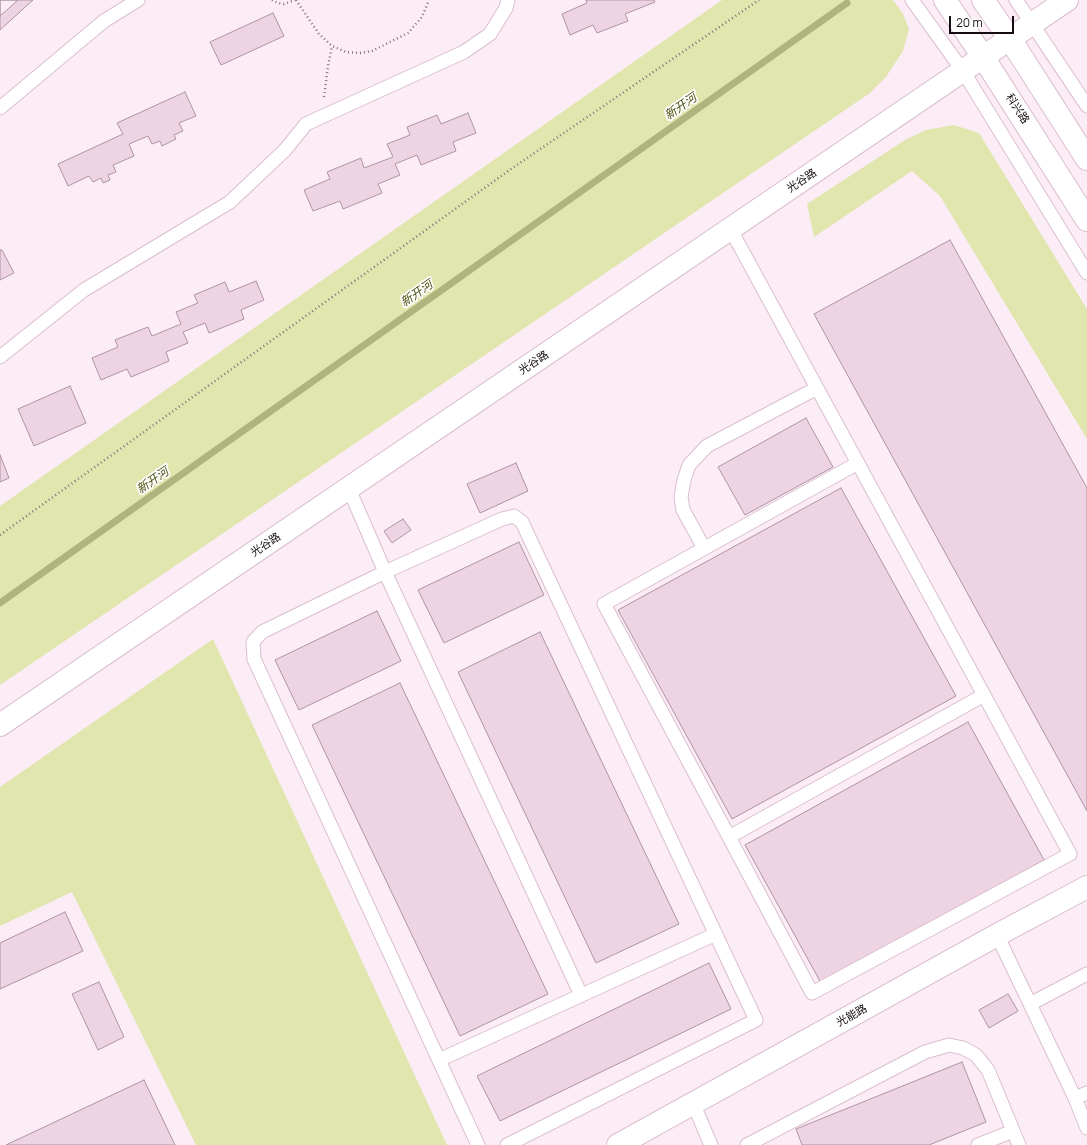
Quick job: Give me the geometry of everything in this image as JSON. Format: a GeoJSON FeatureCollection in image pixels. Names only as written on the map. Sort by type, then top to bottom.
{"type":"FeatureCollection","features":[{"type":"Feature","properties":{"kind":"street","name":"科兴路"},"geometry":{"type":"LineString","coordinates":[[945,0],[1087,220]]}},
{"type":"Feature","properties":{"kind":"street"},"geometry":{"type":"LineString","coordinates":[[983,0],[1010,39],[1087,159]]}},
{"type":"Feature","properties":{"kind":"street","name":"光谷路"},"geometry":{"type":"LineString","coordinates":[[0,725],[1068,0]]}},
{"type":"Feature","properties":{"kind":"street","name":"光能路"},"geometry":{"type":"LineString","coordinates":[[618,1145],[997,935],[1087,887]]}},
{"type":"Feature","properties":{"kind":"lane"},"geometry":{"type":"LineString","coordinates":[[0,108],[104,21],[138,0]]}},
{"type":"Feature","properties":{"kind":"lane"},"geometry":{"type":"LineString","coordinates":[[0,357],[84,290],[230,202],[285,150],[306,124],[464,52],[490,34],[506,8],[508,0]]}},
{"type":"Feature","properties":{"kind":"lane"},"geometry":{"type":"LineString","coordinates":[[912,0],[963,71],[1087,273]]}},
{"type":"Feature","properties":{"kind":"lane"},"geometry":{"type":"LineString","coordinates":[[1016,0],[1087,106]]}},
{"type":"Feature","properties":{"kind":"lane"},"geometry":{"type":"LineString","coordinates":[[731,230],[858,463],[1070,854],[812,994],[604,604],[858,463]]}},
{"type":"Feature","properties":{"kind":"lane"},"geometry":{"type":"LineString","coordinates":[[704,548],[683,510],[681,497],[684,480],[689,465],[707,446],[817,388]]}},
{"type":"Feature","properties":{"kind":"lane"},"geometry":{"type":"LineString","coordinates":[[349,489],[385,572],[582,995]]}},
{"type":"Feature","properties":{"kind":"lane"},"geometry":{"type":"LineString","coordinates":[[478,1145],[254,659],[253,642],[262,632],[385,572],[502,519],[514,516],[522,522],[756,1020],[507,1145]]}},
{"type":"Feature","properties":{"kind":"lane"},"geometry":{"type":"LineString","coordinates":[[729,837],[984,695]]}},
{"type":"Feature","properties":{"kind":"lane"},"geometry":{"type":"LineString","coordinates":[[439,1060],[716,934]]}},
{"type":"Feature","properties":{"kind":"lane"},"geometry":{"type":"LineString","coordinates":[[997,935],[1075,1098],[1087,1128]]}},
{"type":"Feature","properties":{"kind":"lane"},"geometry":{"type":"LineString","coordinates":[[1030,1004],[1087,974]]}},
{"type":"Feature","properties":{"kind":"lane"},"geometry":{"type":"LineString","coordinates":[[747,1145],[924,1052],[949,1045],[963,1048],[976,1055],[988,1070],[1019,1145]]}},
{"type":"Feature","properties":{"kind":"lane"},"geometry":{"type":"LineString","coordinates":[[1075,1098],[1087,1093]]}},
{"type":"Feature","properties":{"kind":"lane"},"geometry":{"type":"LineString","coordinates":[[693,1103],[711,1145]]}},
{"type":"Feature","properties":{"kind":"lane"},"geometry":{"type":"LineString","coordinates":[[978,1145],[1013,1130]]}},
{"type":"Feature","properties":{"kind":"path"},"geometry":{"type":"LineString","coordinates":[[272,0],[284,4],[296,0],[319,34],[332,46],[346,52],[360,53],[372,51],[393,42],[408,33],[422,17],[429,0]]}},
{"type":"Feature","properties":{"kind":"path"},"geometry":{"type":"LineString","coordinates":[[0,535],[511,168],[759,0]]}},
{"type":"Feature","properties":{"kind":"path"},"geometry":{"type":"LineString","coordinates":[[325,116],[323,105],[324,90],[332,46]]}},
{"type":"Feature","properties":{"kind":"green space"},"geometry":{"type":"Polygon","coordinates":[[[722,0],[893,0],[903,14],[909,29],[903,51],[886,77],[870,93],[0,685],[0,506],[722,0]]]}},
{"type":"Feature","properties":{"kind":"green space"},"geometry":{"type":"Polygon","coordinates":[[[954,125],[979,133],[1087,309],[1087,439],[940,196],[912,171],[814,237],[807,204],[905,140],[926,130],[954,125]]]}},
{"type":"Feature","properties":{"kind":"green space"},"geometry":{"type":"Polygon","coordinates":[[[213,639],[447,1145],[196,1145],[72,892],[0,926],[0,787],[213,639]]]}},
{"type":"Feature","properties":{"kind":"building"},"geometry":{"type":"Polygon","coordinates":[[[0,0],[33,0],[0,30],[0,0]]]}},
{"type":"Feature","properties":{"kind":"building"},"geometry":{"type":"Polygon","coordinates":[[[0,0],[18,0],[0,16],[0,0]]]}},
{"type":"Feature","properties":{"kind":"building"},"geometry":{"type":"Polygon","coordinates":[[[586,0],[654,0],[655,2],[625,14],[628,21],[597,33],[593,25],[570,35],[562,14],[587,3],[586,0]]]}},
{"type":"Feature","properties":{"kind":"building"},"geometry":{"type":"Polygon","coordinates":[[[273,13],[284,36],[221,65],[210,42],[273,13]]]}},
{"type":"Feature","properties":{"kind":"building"},"geometry":{"type":"Polygon","coordinates":[[[185,92],[196,116],[179,123],[183,131],[174,135],[176,139],[162,146],[160,141],[152,144],[148,136],[129,144],[134,156],[113,165],[116,172],[108,175],[110,180],[103,183],[101,178],[93,182],[89,176],[68,186],[58,164],[123,134],[117,123],[185,92]]]}},
{"type":"Feature","properties":{"kind":"building"},"geometry":{"type":"Polygon","coordinates":[[[468,113],[476,133],[453,142],[456,151],[421,165],[417,155],[395,164],[400,175],[378,184],[382,193],[343,209],[340,201],[313,211],[304,190],[330,179],[327,172],[361,158],[364,168],[393,157],[387,144],[410,135],[407,127],[437,115],[441,124],[468,113]]]}},
{"type":"Feature","properties":{"kind":"building"},"geometry":{"type":"Polygon","coordinates":[[[950,240],[1087,488],[1087,811],[814,314],[950,240]]]}},
{"type":"Feature","properties":{"kind":"building"},"geometry":{"type":"Polygon","coordinates":[[[0,250],[2,250],[14,273],[0,280],[0,250]]]}},
{"type":"Feature","properties":{"kind":"building"},"geometry":{"type":"Polygon","coordinates":[[[256,281],[264,300],[241,310],[244,319],[209,333],[205,323],[183,332],[188,343],[166,352],[169,361],[131,377],[127,369],[101,380],[92,358],[118,347],[115,340],[148,327],[152,336],[181,324],[176,312],[198,303],[194,295],[225,282],[229,292],[256,281]]]}},
{"type":"Feature","properties":{"kind":"building"},"geometry":{"type":"Polygon","coordinates":[[[70,386],[86,423],[34,446],[18,409],[70,386]]]}},
{"type":"Feature","properties":{"kind":"building"},"geometry":{"type":"Polygon","coordinates":[[[806,418],[833,467],[745,515],[718,467],[806,418]]]}},
{"type":"Feature","properties":{"kind":"building"},"geometry":{"type":"Polygon","coordinates":[[[0,455],[9,478],[0,482],[0,455]]]}},
{"type":"Feature","properties":{"kind":"building"},"geometry":{"type":"Polygon","coordinates":[[[516,463],[528,491],[480,513],[467,484],[516,463]]]}},
{"type":"Feature","properties":{"kind":"building"},"geometry":{"type":"Polygon","coordinates":[[[841,488],[956,696],[732,819],[618,610],[841,488]]]}},
{"type":"Feature","properties":{"kind":"building"},"geometry":{"type":"Polygon","coordinates":[[[403,519],[411,530],[392,543],[384,531],[403,519]]]}},
{"type":"Feature","properties":{"kind":"building"},"geometry":{"type":"Polygon","coordinates":[[[519,542],[544,595],[444,643],[418,590],[519,542]]]}},
{"type":"Feature","properties":{"kind":"building"},"geometry":{"type":"Polygon","coordinates":[[[377,611],[401,661],[299,710],[275,660],[377,611]]]}},
{"type":"Feature","properties":{"kind":"building"},"geometry":{"type":"Polygon","coordinates":[[[540,632],[679,924],[596,963],[458,672],[540,632]]]}},
{"type":"Feature","properties":{"kind":"building"},"geometry":{"type":"Polygon","coordinates":[[[400,683],[548,994],[460,1036],[312,725],[400,683]]]}},
{"type":"Feature","properties":{"kind":"building"},"geometry":{"type":"Polygon","coordinates":[[[968,722],[1044,860],[821,983],[745,845],[968,722]]]}},
{"type":"Feature","properties":{"kind":"building"},"geometry":{"type":"Polygon","coordinates":[[[65,912],[83,951],[0,989],[0,943],[65,912]]]}},
{"type":"Feature","properties":{"kind":"building"},"geometry":{"type":"Polygon","coordinates":[[[709,963],[731,1009],[500,1121],[477,1076],[709,963]]]}},
{"type":"Feature","properties":{"kind":"building"},"geometry":{"type":"Polygon","coordinates":[[[99,982],[124,1037],[98,1050],[72,994],[99,982]]]}},
{"type":"Feature","properties":{"kind":"building"},"geometry":{"type":"Polygon","coordinates":[[[1008,994],[1018,1011],[989,1028],[979,1010],[1008,994]]]}},
{"type":"Feature","properties":{"kind":"building"},"geometry":{"type":"Polygon","coordinates":[[[962,1062],[986,1122],[929,1145],[802,1145],[796,1129],[962,1062]]]}},
{"type":"Feature","properties":{"kind":"building"},"geometry":{"type":"Polygon","coordinates":[[[144,1080],[175,1145],[6,1145],[144,1080]]]}},
{"type":"Feature","properties":{"kind":"waterway","name":"新开河"},"geometry":{"type":"LineString","coordinates":[[0,603],[847,3]]}}]}
